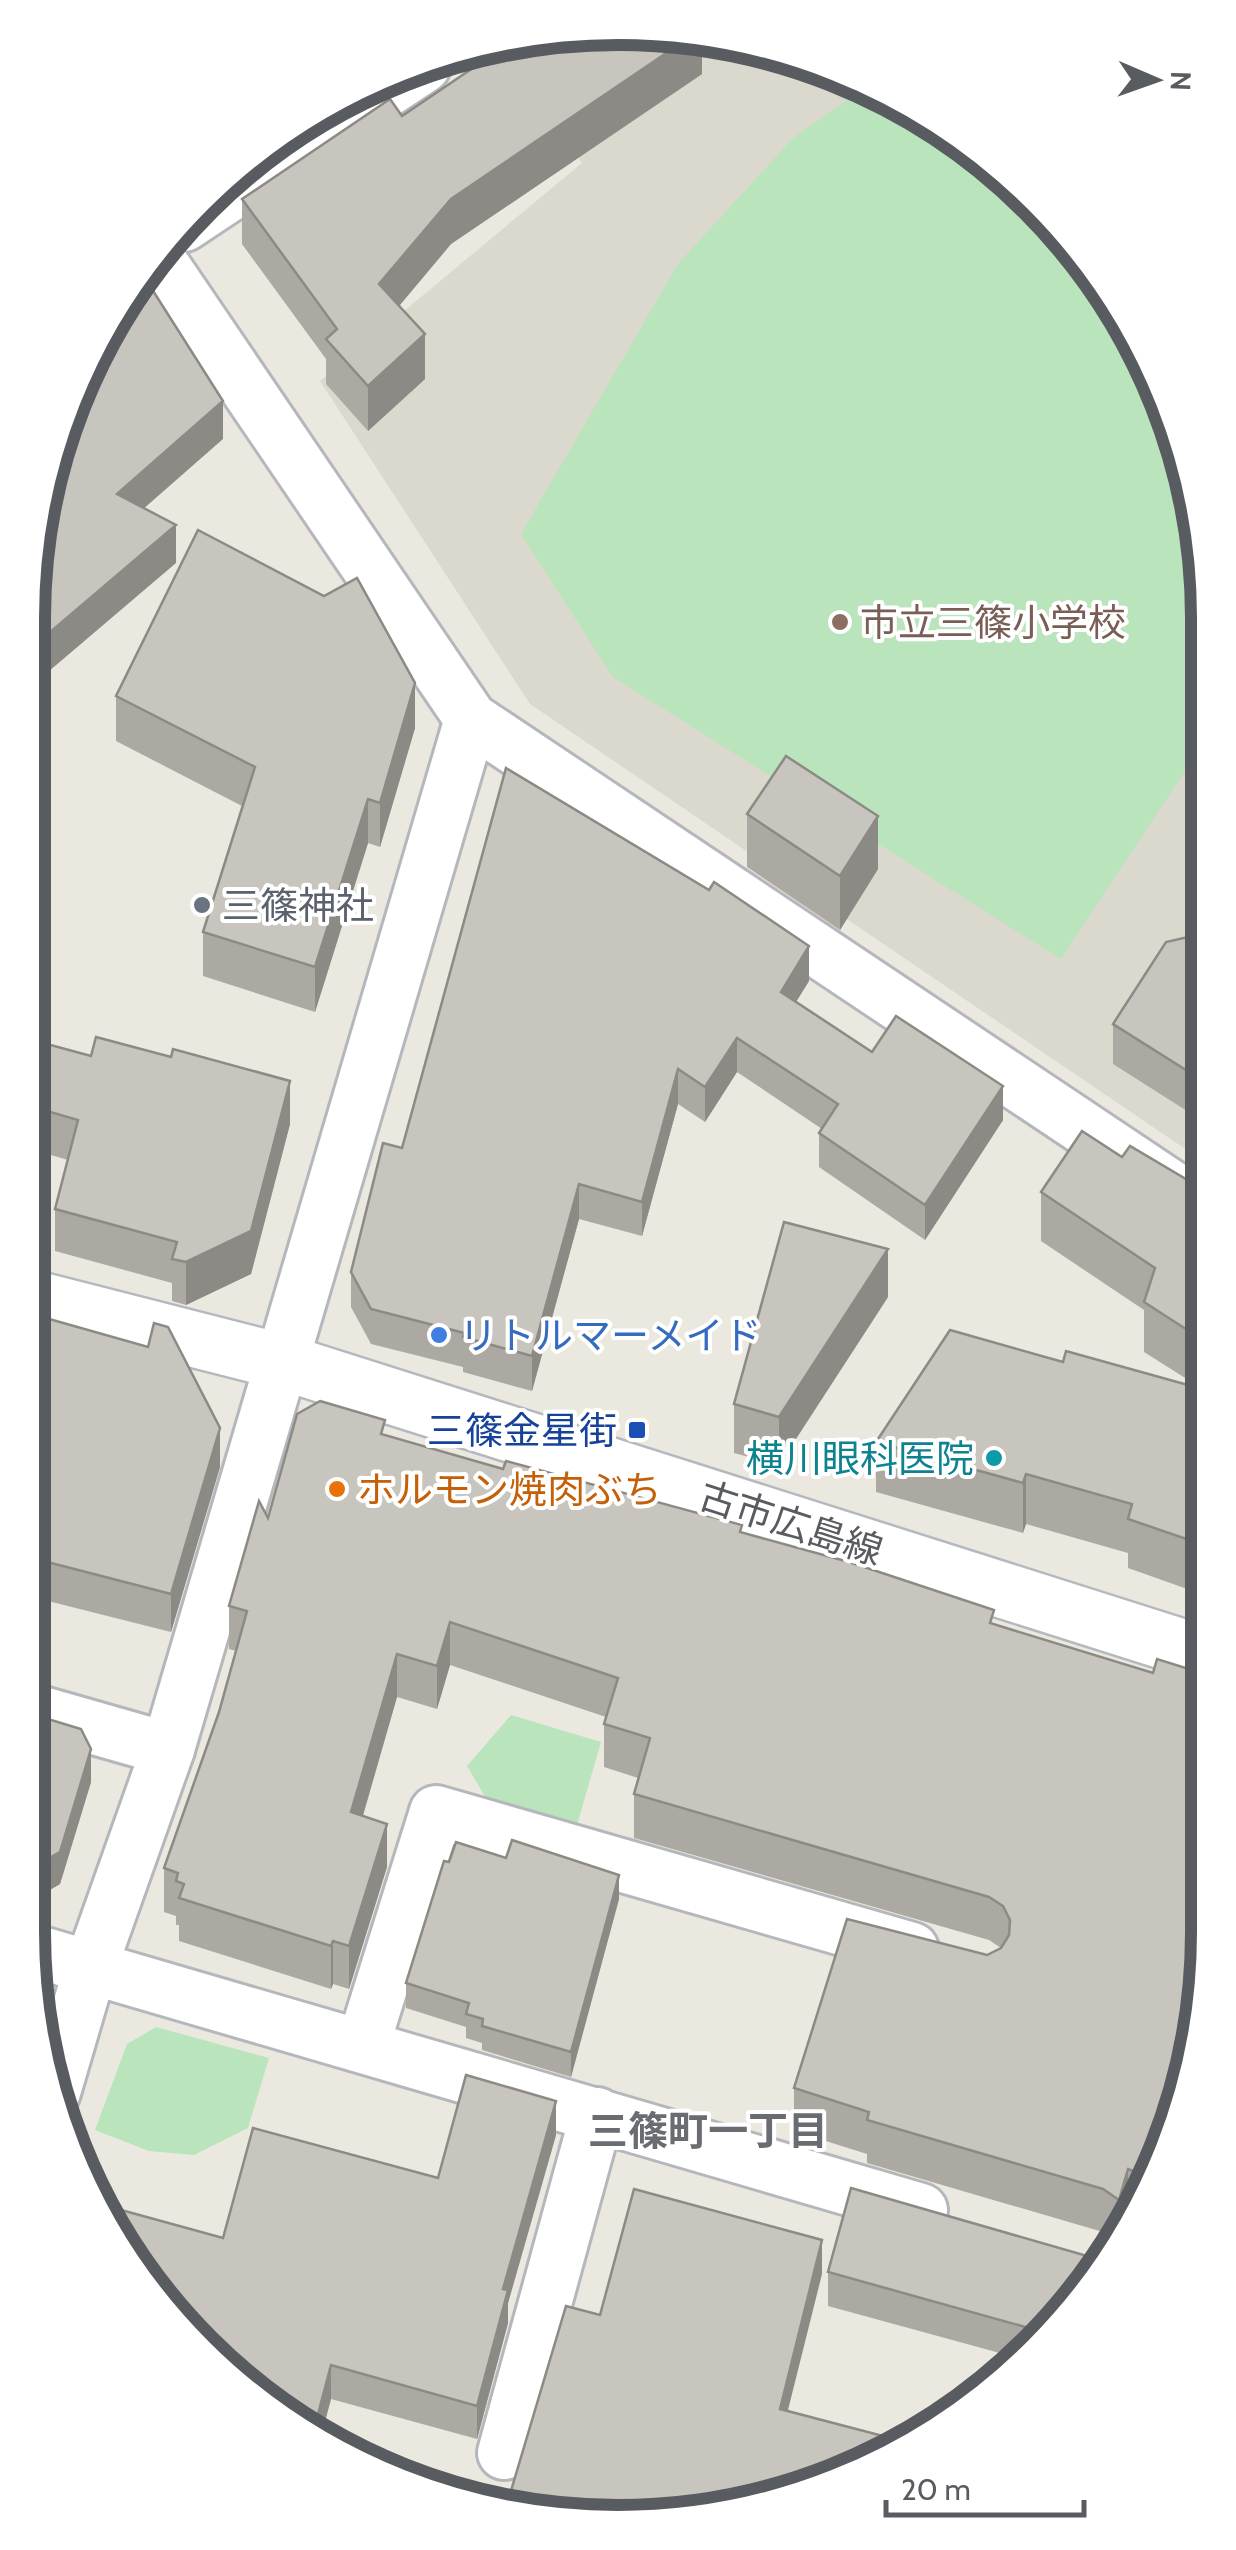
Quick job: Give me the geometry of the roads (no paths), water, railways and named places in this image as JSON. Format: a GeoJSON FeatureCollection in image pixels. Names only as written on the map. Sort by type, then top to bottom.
{"type":"FeatureCollection","features":[{"type":"Feature","properties":{"kind":"main road","name":"古市広島線"},"geometry":{"type":"LineString","coordinates":[[45,1301],[283,1362],[1191,1650]]}},
{"type":"Feature","properties":{"kind":"street"},"geometry":{"type":"LineString","coordinates":[[237,190],[370,102]]}},
{"type":"Feature","properties":{"kind":"street"},"geometry":{"type":"LineString","coordinates":[[164,267],[471,719],[1191,1200]]}},
{"type":"Feature","properties":{"kind":"street"},"geometry":{"type":"LineString","coordinates":[[62,2067],[92,1966],[168,1750],[471,719]]}},
{"type":"Feature","properties":{"kind":"street"},"geometry":{"type":"LineString","coordinates":[[45,1713],[168,1750]]}},
{"type":"Feature","properties":{"kind":"street"},"geometry":{"type":"LineString","coordinates":[[363,2046],[436,1812],[962,1964]]}},
{"type":"Feature","properties":{"kind":"street"},"geometry":{"type":"LineString","coordinates":[[46,1954],[961,2221]]}},
{"type":"Feature","properties":{"kind":"street"},"geometry":{"type":"LineString","coordinates":[[504,2453],[597,2114]]}},
{"type":"Feature","properties":{"kind":"place","name":"市立三篠小学校"},"geometry":{"type":"Point","coordinates":[840,622]}},
{"type":"Feature","properties":{"kind":"place","name":"三篠神社"},"geometry":{"type":"Point","coordinates":[202,905]}},
{"type":"Feature","properties":{"kind":"place","name":"リトルマーメイド"},"geometry":{"type":"Point","coordinates":[439,1335]}},
{"type":"Feature","properties":{"kind":"place","name":"三篠金星街"},"geometry":{"type":"Point","coordinates":[637,1430]}},
{"type":"Feature","properties":{"kind":"place","name":"横川眼科医院"},"geometry":{"type":"Point","coordinates":[994,1458]}},
{"type":"Feature","properties":{"kind":"place","name":"ホルモン焼肉ぶち"},"geometry":{"type":"Point","coordinates":[337,1489]}},
{"type":"Feature","properties":{"kind":"district","name":"三篠町一丁目"},"geometry":{"type":"Point","coordinates":[708,2130]}}]}
